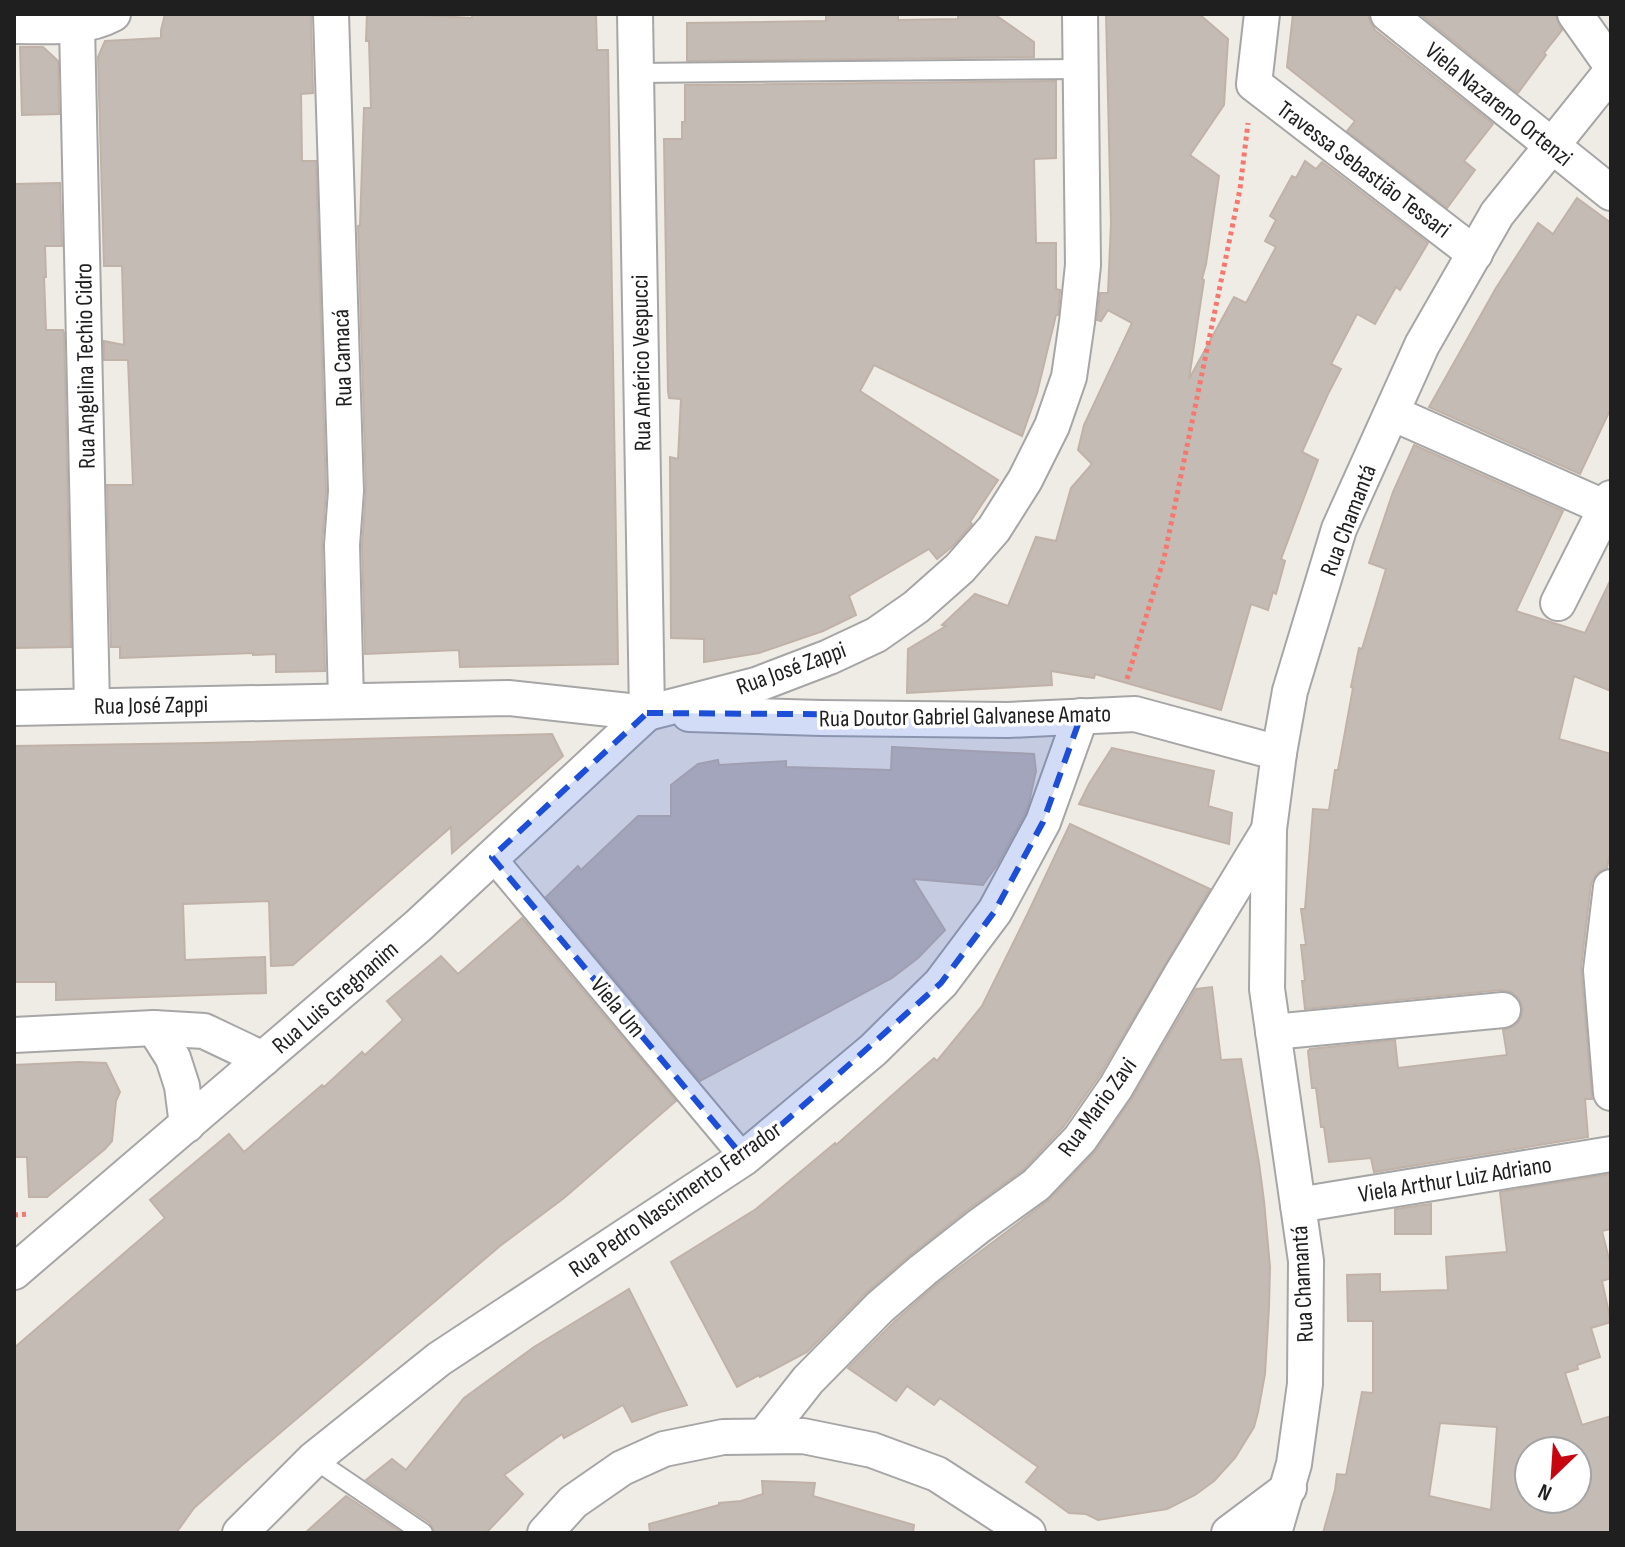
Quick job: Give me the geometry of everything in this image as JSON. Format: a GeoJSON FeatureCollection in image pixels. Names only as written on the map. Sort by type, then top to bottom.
{"type":"FeatureCollection","features":[{"type":"Feature","properties":{"kind":"street"},"geometry":{"type":"LineString","coordinates":[[14,26],[77,26],[113,14]]}},
{"type":"Feature","properties":{"kind":"street","name":"Rua Camacá"},"geometry":{"type":"LineString","coordinates":[[331,14],[346,491],[342,545],[346,701]]}},
{"type":"Feature","properties":{"kind":"street","name":"Rua Américo Vespucci"},"geometry":{"type":"LineString","coordinates":[[635,14],[647,713]]}},
{"type":"Feature","properties":{"kind":"street","name":"Rua José Zappi"},"geometry":{"type":"LineString","coordinates":[[14,708],[508,698],[647,713],[756,685],[876,635],[916,607],[960,568],[994,529],[1025,480],[1052,426],[1069,377],[1083,265],[1080,14]]}},
{"type":"Feature","properties":{"kind":"street"},"geometry":{"type":"LineString","coordinates":[[1254,84],[1262,14]]}},
{"type":"Feature","properties":{"kind":"street","name":"Viela Nazareno Ortenzi"},"geometry":{"type":"LineString","coordinates":[[1388,14],[1611,193]]}},
{"type":"Feature","properties":{"kind":"street"},"geometry":{"type":"LineString","coordinates":[[1575,14],[1611,65]]}},
{"type":"Feature","properties":{"kind":"street","name":"Rua Angelina Techio Cidro"},"geometry":{"type":"LineString","coordinates":[[77,26],[92,706]]}},
{"type":"Feature","properties":{"kind":"street","name":"Rua Chamantá"},"geometry":{"type":"LineString","coordinates":[[1274,1533],[1294,1464],[1305,1384],[1306,1261],[1267,989],[1269,829],[1290,691],[1339,529],[1422,345],[1497,214],[1611,72]]}},
{"type":"Feature","properties":{"kind":"street","name":"Travessa Sebastião Tessari"},"geometry":{"type":"LineString","coordinates":[[1254,84],[1475,254]]}},
{"type":"Feature","properties":{"kind":"street"},"geometry":{"type":"LineString","coordinates":[[1392,413],[1608,503],[1558,603]]}},
{"type":"Feature","properties":{"kind":"street","name":"Rua Doutor Gabriel Galvanese Amato"},"geometry":{"type":"LineString","coordinates":[[647,713],[977,720],[1135,714],[1279,753]]}},
{"type":"Feature","properties":{"kind":"street","name":"Rua Luis Gregnanim"},"geometry":{"type":"LineString","coordinates":[[14,1272],[418,926],[647,713]]}},
{"type":"Feature","properties":{"kind":"street","name":"Rua Pedro Nascimento Ferrador"},"geometry":{"type":"LineString","coordinates":[[240,1533],[314,1459],[439,1359],[744,1158],[873,1050],[941,983],[995,911],[1043,822],[1081,716]]}},
{"type":"Feature","properties":{"kind":"street","name":"Rua Mario Zavi"},"geometry":{"type":"LineString","coordinates":[[764,1436],[808,1380],[880,1307],[934,1261],[1036,1185],[1080,1139],[1116,1087],[1269,829]]}},
{"type":"Feature","properties":{"kind":"street","name":"Viela Um"},"geometry":{"type":"LineString","coordinates":[[492,857],[744,1158]]}},
{"type":"Feature","properties":{"kind":"street"},"geometry":{"type":"LineString","coordinates":[[1611,887],[1601,970],[1611,1093]]}},
{"type":"Feature","properties":{"kind":"street"},"geometry":{"type":"LineString","coordinates":[[1273,1032],[1503,1010]]}},
{"type":"Feature","properties":{"kind":"street"},"geometry":{"type":"LineString","coordinates":[[154,1028],[173,1058],[182,1086],[187,1125]]}},
{"type":"Feature","properties":{"kind":"street"},"geometry":{"type":"LineString","coordinates":[[14,1035],[154,1028],[204,1031],[263,1059]]}},
{"type":"Feature","properties":{"kind":"street","name":"Viela Arthur Luiz Adriano"},"geometry":{"type":"LineString","coordinates":[[1298,1205],[1611,1154]]}},
{"type":"Feature","properties":{"kind":"street"},"geometry":{"type":"LineString","coordinates":[[545,1533],[573,1502],[622,1468],[664,1449],[723,1437],[764,1436],[803,1436],[872,1450],[937,1474],[1028,1533]]}},
{"type":"Feature","properties":{"kind":"street"},"geometry":{"type":"LineString","coordinates":[[1229,1533],[1289,1488]]}},
{"type":"Feature","properties":{"kind":"lane"},"geometry":{"type":"LineString","coordinates":[[636,73],[1080,69]]}},
{"type":"Feature","properties":{"kind":"lane"},"geometry":{"type":"LineString","coordinates":[[314,1459],[423,1533]]}},
{"type":"Feature","properties":{"kind":"path"},"geometry":{"type":"LineString","coordinates":[[1081,716],[1124,688],[1164,558],[1240,189],[1254,84]]}},
{"type":"Feature","properties":{"kind":"highlighted area"},"geometry":{"type":"Polygon","coordinates":[[[647,713],[1081,716],[1043,822],[995,911],[941,983],[744,1158],[492,857],[647,713]]]}},
{"type":"Feature","properties":{"kind":"building"},"geometry":{"type":"Polygon","coordinates":[[[165,14],[311,14],[313,93],[301,94],[302,161],[316,161],[326,491],[322,545],[325,671],[276,672],[276,654],[120,658],[120,647],[111,647],[107,485],[133,485],[128,360],[104,360],[104,341],[124,345],[122,266],[104,266],[98,57],[105,41],[161,38],[165,14]]]}},
{"type":"Feature","properties":{"kind":"building"},"geometry":{"type":"Polygon","coordinates":[[[367,14],[472,18],[472,14],[596,14],[597,50],[608,50],[618,664],[460,667],[459,650],[365,654],[362,545],[366,490],[358,226],[364,108],[371,108],[367,14]]]}},
{"type":"Feature","properties":{"kind":"building"},"geometry":{"type":"Polygon","coordinates":[[[826,14],[898,14],[898,20],[958,19],[958,14],[994,14],[1034,42],[1034,57],[687,61],[687,23],[826,21],[826,14]]]}},
{"type":"Feature","properties":{"kind":"building"},"geometry":{"type":"Polygon","coordinates":[[[1106,14],[1199,14],[1228,39],[1224,105],[1190,155],[1219,176],[1189,379],[1234,297],[1246,303],[1276,247],[1265,241],[1276,220],[1270,216],[1292,176],[1296,178],[1305,161],[1316,169],[1322,162],[1428,243],[1400,290],[1396,287],[1375,324],[1357,314],[1331,364],[1341,369],[1302,452],[1318,460],[1281,559],[1285,561],[1276,594],[1273,592],[1268,610],[1251,604],[1221,710],[1095,674],[1094,678],[1051,671],[1052,685],[907,693],[908,649],[946,626],[942,625],[975,594],[1008,606],[1036,537],[1056,541],[1071,488],[1092,464],[1078,450],[1084,425],[1132,323],[1108,310],[1101,321],[1097,320],[1100,293],[1108,293],[1111,223],[1106,14]]]}},
{"type":"Feature","properties":{"kind":"building"},"geometry":{"type":"Polygon","coordinates":[[[1293,14],[1368,14],[1375,30],[1493,124],[1464,161],[1475,170],[1447,208],[1347,131],[1355,121],[1287,67],[1293,14]]]}},
{"type":"Feature","properties":{"kind":"building"},"geometry":{"type":"Polygon","coordinates":[[[1420,14],[1555,14],[1562,30],[1518,93],[1420,14]]]}},
{"type":"Feature","properties":{"kind":"building"},"geometry":{"type":"Polygon","coordinates":[[[20,47],[43,47],[58,61],[59,114],[22,115],[20,47]]]}},
{"type":"Feature","properties":{"kind":"building"},"geometry":{"type":"Polygon","coordinates":[[[1056,81],[1056,158],[1034,159],[1036,243],[1056,243],[1056,289],[1060,290],[1058,315],[1022,436],[874,365],[860,391],[998,480],[970,522],[972,524],[937,559],[929,549],[849,596],[856,615],[823,631],[759,653],[704,662],[704,639],[671,638],[670,457],[678,459],[681,399],[669,398],[668,391],[664,139],[682,139],[685,85],[1056,81]]]}},
{"type":"Feature","properties":{"kind":"building"},"geometry":{"type":"Polygon","coordinates":[[[60,183],[62,246],[45,246],[44,277],[46,330],[63,330],[64,333],[71,647],[14,648],[14,184],[60,183]]]}},
{"type":"Feature","properties":{"kind":"building"},"geometry":{"type":"Polygon","coordinates":[[[1577,198],[1611,223],[1611,408],[1580,474],[1429,407],[1496,288],[1538,223],[1553,234],[1577,198]]]}},
{"type":"Feature","properties":{"kind":"building"},"geometry":{"type":"Polygon","coordinates":[[[1414,445],[1563,511],[1516,611],[1585,633],[1611,579],[1611,691],[1574,676],[1559,739],[1611,754],[1611,857],[1607,868],[1596,874],[1591,884],[1581,968],[1592,1099],[1585,1099],[1588,1137],[1374,1172],[1371,1158],[1329,1162],[1316,1088],[1312,1088],[1308,1051],[1395,1040],[1398,1068],[1507,1055],[1503,1030],[1515,1026],[1523,1009],[1519,998],[1501,990],[1305,1009],[1301,945],[1306,945],[1301,909],[1305,909],[1313,809],[1329,810],[1359,648],[1362,649],[1386,569],[1369,563],[1393,492],[1414,445]]]}},
{"type":"Feature","properties":{"kind":"building"},"geometry":{"type":"Polygon","coordinates":[[[552,734],[563,756],[452,853],[451,827],[293,965],[271,966],[269,901],[183,904],[185,960],[265,957],[266,993],[56,1000],[56,982],[14,982],[14,746],[552,734]]]}},
{"type":"Feature","properties":{"kind":"building"},"geometry":{"type":"Polygon","coordinates":[[[892,747],[1034,754],[1036,771],[1029,803],[997,865],[983,885],[913,879],[945,930],[918,958],[892,978],[700,1081],[546,897],[578,866],[581,870],[638,816],[671,816],[671,785],[698,764],[718,760],[719,765],[786,761],[786,767],[891,770],[892,747]]]}},
{"type":"Feature","properties":{"kind":"building"},"geometry":{"type":"Polygon","coordinates":[[[1112,748],[1214,771],[1208,806],[1232,813],[1229,844],[1079,804],[1112,748]]]}},
{"type":"Feature","properties":{"kind":"building"},"geometry":{"type":"Polygon","coordinates":[[[1070,824],[1210,889],[1099,1076],[1064,1126],[1023,1170],[910,1255],[867,1292],[807,1352],[737,1387],[671,1262],[756,1209],[836,1145],[934,1058],[937,1061],[982,1006],[1070,824]]]}},
{"type":"Feature","properties":{"kind":"building"},"geometry":{"type":"Polygon","coordinates":[[[522,918],[676,1101],[241,1466],[194,1508],[176,1533],[14,1533],[14,1348],[165,1218],[150,1200],[229,1134],[244,1152],[362,1052],[365,1055],[403,1020],[387,1001],[441,956],[458,974],[522,918]]]}},
{"type":"Feature","properties":{"kind":"building"},"geometry":{"type":"Polygon","coordinates":[[[1212,987],[1221,1060],[1241,1059],[1264,1201],[1270,1267],[1269,1307],[1265,1374],[1254,1427],[1235,1458],[1214,1481],[1167,1509],[1098,1520],[1086,1514],[1069,1513],[1026,1482],[1038,1467],[940,1398],[934,1405],[907,1386],[896,1401],[848,1368],[936,1285],[1050,1199],[1094,1153],[1133,1097],[1196,989],[1212,987]]]}},
{"type":"Feature","properties":{"kind":"building"},"geometry":{"type":"Polygon","coordinates":[[[106,1063],[120,1092],[116,1101],[112,1141],[47,1197],[29,1197],[27,1157],[14,1157],[14,1065],[106,1063]]]}},
{"type":"Feature","properties":{"kind":"building"},"geometry":{"type":"Polygon","coordinates":[[[1611,1174],[1611,1229],[1602,1231],[1611,1278],[1602,1281],[1611,1322],[1591,1328],[1600,1357],[1565,1373],[1582,1425],[1611,1416],[1611,1533],[1323,1533],[1337,1474],[1346,1475],[1362,1392],[1373,1393],[1373,1321],[1348,1321],[1347,1275],[1380,1274],[1380,1292],[1448,1290],[1446,1257],[1507,1252],[1500,1192],[1611,1174]],[[1440,1423],[1429,1496],[1491,1510],[1497,1427],[1440,1423]]]}},
{"type":"Feature","properties":{"kind":"building"},"geometry":{"type":"Polygon","coordinates":[[[1431,1204],[1431,1234],[1395,1234],[1395,1209],[1431,1204]]]}},
{"type":"Feature","properties":{"kind":"building"},"geometry":{"type":"Polygon","coordinates":[[[629,1289],[687,1405],[632,1422],[623,1405],[564,1438],[562,1434],[504,1475],[523,1494],[486,1533],[435,1533],[430,1523],[366,1480],[392,1459],[406,1470],[464,1398],[534,1347],[629,1289]]]}},
{"type":"Feature","properties":{"kind":"building"},"geometry":{"type":"Polygon","coordinates":[[[762,1481],[815,1483],[813,1496],[914,1525],[913,1533],[650,1533],[649,1524],[719,1503],[741,1501],[763,1494],[762,1481]]]}},
{"type":"Feature","properties":{"kind":"building"},"geometry":{"type":"Polygon","coordinates":[[[346,1496],[402,1533],[305,1533],[346,1496]]]}}]}
